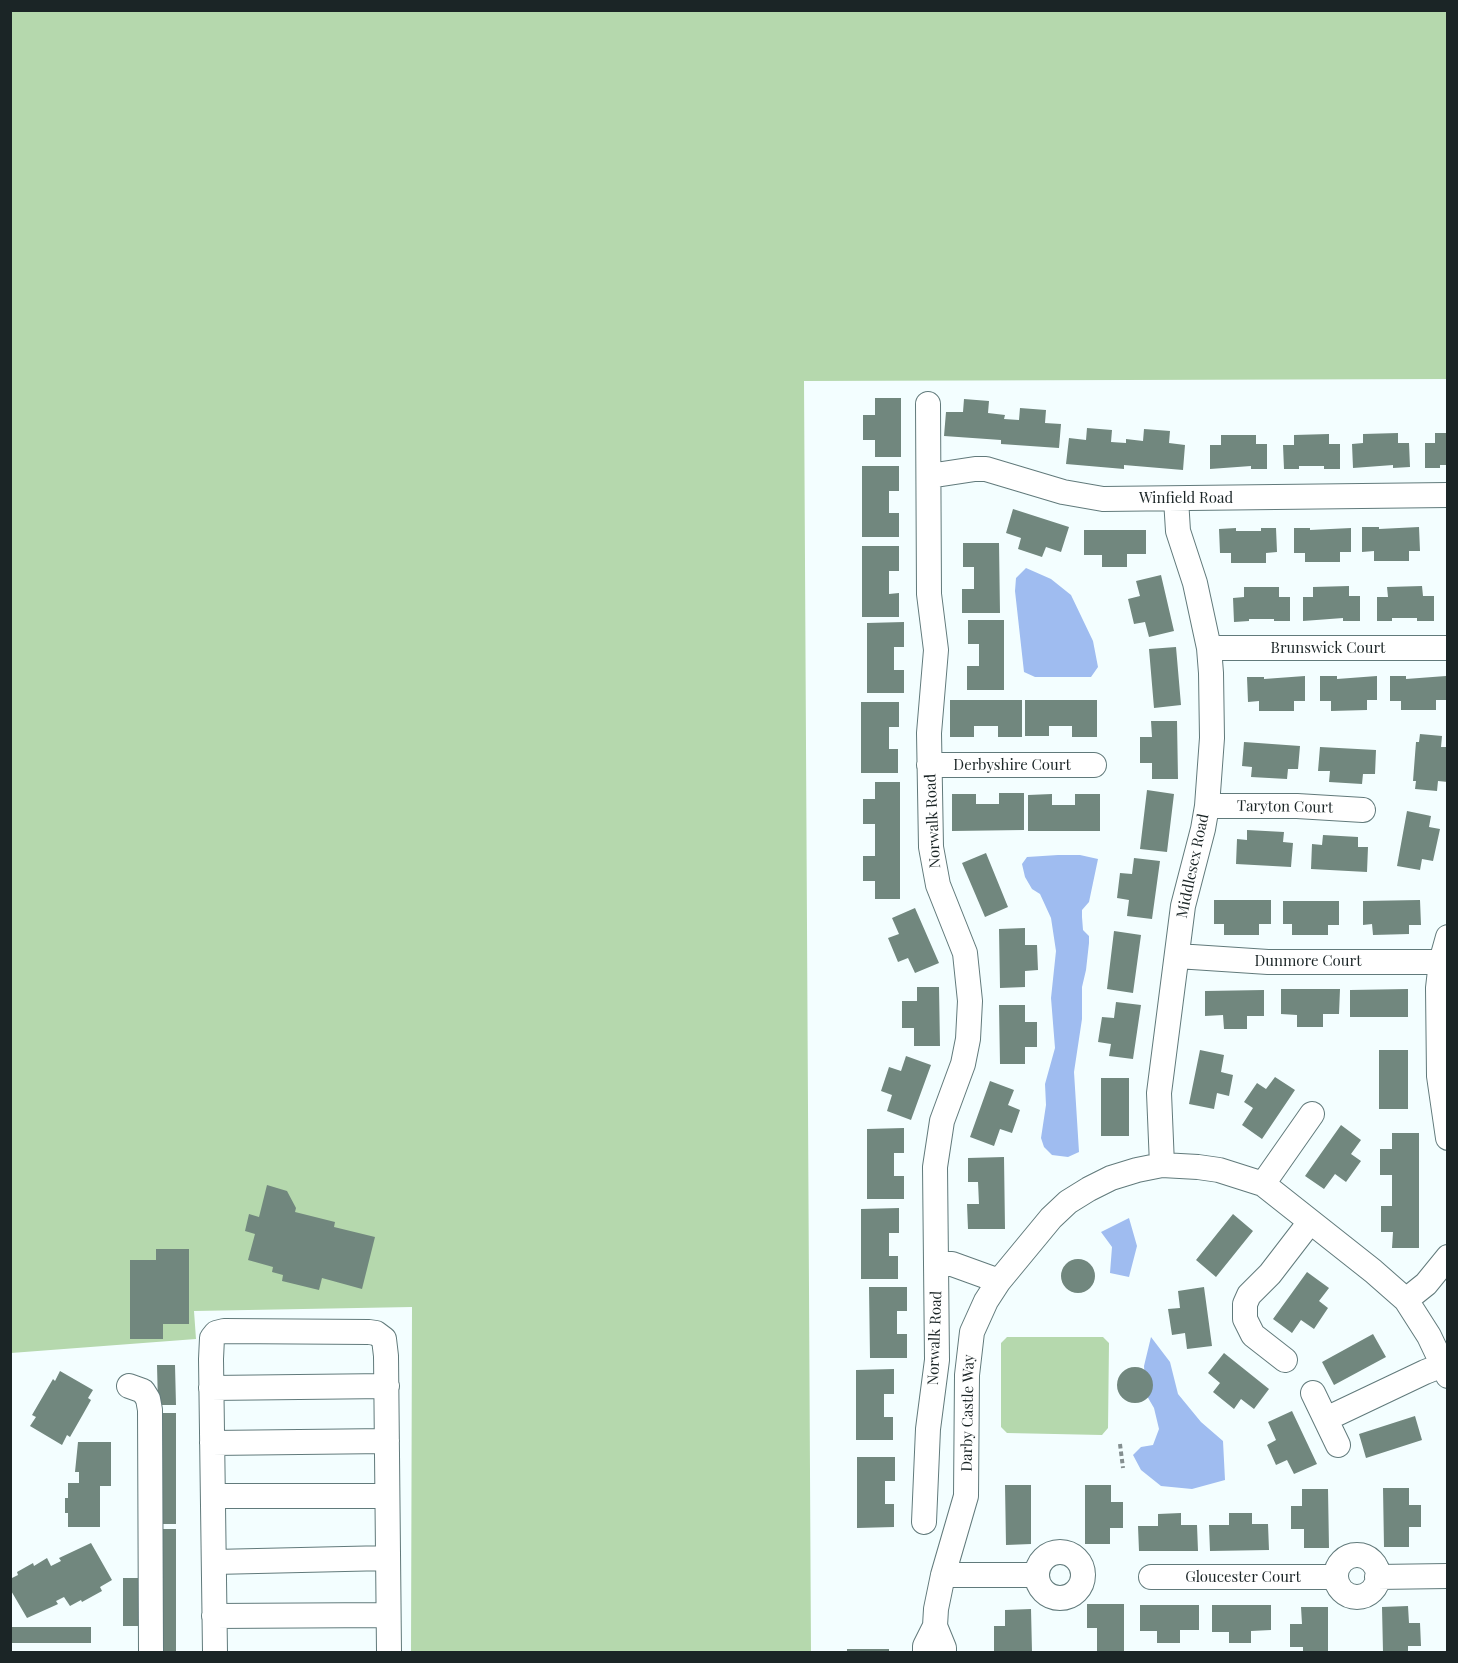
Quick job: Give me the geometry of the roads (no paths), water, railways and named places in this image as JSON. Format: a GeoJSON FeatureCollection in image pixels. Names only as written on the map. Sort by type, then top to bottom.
{"type":"FeatureCollection","features":[{"type":"Feature","properties":{"kind":"street","name":"Norwalk Road"},"geometry":{"type":"LineString","coordinates":[[924,1522],[937,1360],[935,1167],[942,1121],[963,1064],[968,1039],[970,1001],[965,953],[933,866],[929,733],[936,650],[929,594],[928,404]]}},
{"type":"Feature","properties":{"kind":"street","name":"Winfield Road"},"geometry":{"type":"LineString","coordinates":[[929,476],[975,469],[986,470],[1088,498],[1448,495]]}},
{"type":"Feature","properties":{"kind":"street","name":"Middlesex Road"},"geometry":{"type":"LineString","coordinates":[[1162,1165],[1159,1093],[1183,906],[1207,806],[1212,738],[1209,648],[1195,583],[1178,531],[1176,499]]}},
{"type":"Feature","properties":{"kind":"street","name":"Brunswick Court"},"geometry":{"type":"LineString","coordinates":[[1209,648],[1448,648]]}},
{"type":"Feature","properties":{"kind":"street","name":"Derbyshire Court"},"geometry":{"type":"LineString","coordinates":[[929,765],[1094,765]]}},
{"type":"Feature","properties":{"kind":"street","name":"Taryton Court"},"geometry":{"type":"LineString","coordinates":[[1207,806],[1298,806],[1363,810]]}},
{"type":"Feature","properties":{"kind":"street"},"geometry":{"type":"LineString","coordinates":[[1448,937],[1440,962],[1438,988],[1443,1047],[1439,1076],[1448,1138]]}},
{"type":"Feature","properties":{"kind":"street","name":"Dunmore Court"},"geometry":{"type":"LineString","coordinates":[[1177,956],[1268,962],[1440,962]]}},
{"type":"Feature","properties":{"kind":"street"},"geometry":{"type":"LineString","coordinates":[[1263,1185],[1312,1114]]}},
{"type":"Feature","properties":{"kind":"street","name":"Darby Castle Way"},"geometry":{"type":"LineString","coordinates":[[925,1653],[925,1646],[935,1626],[943,1575],[966,1496],[968,1364],[972,1332],[986,1301],[999,1281],[1050,1218],[1068,1202],[1111,1178],[1162,1165],[1219,1170],[1263,1185],[1373,1271],[1406,1300],[1446,1368]]}},
{"type":"Feature","properties":{"kind":"street"},"geometry":{"type":"LineString","coordinates":[[1285,1360],[1253,1335],[1245,1319],[1245,1304],[1249,1295],[1270,1274],[1310,1222]]}},
{"type":"Feature","properties":{"kind":"street"},"geometry":{"type":"LineString","coordinates":[[1406,1300],[1426,1284],[1448,1257]]}},
{"type":"Feature","properties":{"kind":"street"},"geometry":{"type":"LineString","coordinates":[[936,1264],[952,1264],[999,1281]]}},
{"type":"Feature","properties":{"kind":"street"},"geometry":{"type":"LineString","coordinates":[[215,1653],[212,1338],[216,1333],[224,1331],[376,1333],[384,1339],[387,1386],[389,1653]]}},
{"type":"Feature","properties":{"kind":"street"},"geometry":{"type":"LineString","coordinates":[[1326,1419],[1446,1368]]}},
{"type":"Feature","properties":{"kind":"street"},"geometry":{"type":"LineString","coordinates":[[129,1386],[143,1391],[148,1399],[150,1410],[151,1653]]}},
{"type":"Feature","properties":{"kind":"street"},"geometry":{"type":"LineString","coordinates":[[212,1388],[387,1386]]}},
{"type":"Feature","properties":{"kind":"street"},"geometry":{"type":"LineString","coordinates":[[1313,1393],[1338,1445]]}},
{"type":"Feature","properties":{"kind":"street"},"geometry":{"type":"LineString","coordinates":[[931,1413],[967,1412]]}},
{"type":"Feature","properties":{"kind":"street"},"geometry":{"type":"LineString","coordinates":[[212,1443],[387,1441]]}},
{"type":"Feature","properties":{"kind":"street"},"geometry":{"type":"LineString","coordinates":[[213,1496],[387,1496]]}},
{"type":"Feature","properties":{"kind":"street"},"geometry":{"type":"LineString","coordinates":[[1058,1551],[1066,1553],[1078,1562],[1086,1578],[1077,1590],[1065,1598],[1058,1598],[1042,1591],[1036,1575],[1040,1562],[1058,1551]]}},
{"type":"Feature","properties":{"kind":"street"},"geometry":{"type":"LineString","coordinates":[[214,1562],[388,1558]]}},
{"type":"Feature","properties":{"kind":"street"},"geometry":{"type":"LineString","coordinates":[[943,1575],[1036,1575]]}},
{"type":"Feature","properties":{"kind":"street","name":"Gloucester Court"},"geometry":{"type":"LineString","coordinates":[[1151,1578],[1336,1577],[1340,1589],[1350,1596],[1357,1597],[1373,1589],[1377,1577],[1448,1576]]}},
{"type":"Feature","properties":{"kind":"street"},"geometry":{"type":"LineString","coordinates":[[214,1616],[388,1615]]}},
{"type":"Feature","properties":{"kind":"street","name":"Darby Castle Way"},"geometry":{"type":"LineString","coordinates":[[935,1626],[945,1653]]}},
{"type":"Feature","properties":{"kind":"water"},"geometry":{"type":"Polygon","coordinates":[[[1026,568],[1051,579],[1071,595],[1093,641],[1098,667],[1091,677],[1035,677],[1024,672],[1015,591],[1016,578],[1026,568]]]}},
{"type":"Feature","properties":{"kind":"water"},"geometry":{"type":"Polygon","coordinates":[[[1080,855],[1098,859],[1089,902],[1082,910],[1083,930],[1089,936],[1089,943],[1082,987],[1082,1019],[1074,1072],[1079,1152],[1068,1157],[1052,1155],[1044,1147],[1041,1138],[1046,1105],[1045,1084],[1055,1048],[1051,998],[1056,951],[1051,918],[1040,894],[1032,889],[1025,877],[1022,864],[1027,857],[1080,855]]]}},
{"type":"Feature","properties":{"kind":"water"},"geometry":{"type":"Polygon","coordinates":[[[1129,1218],[1137,1246],[1129,1277],[1110,1273],[1112,1247],[1101,1232],[1129,1218]]]}},
{"type":"Feature","properties":{"kind":"water"},"geometry":{"type":"Polygon","coordinates":[[[1151,1337],[1170,1362],[1178,1394],[1201,1422],[1223,1441],[1225,1480],[1192,1489],[1161,1486],[1141,1470],[1133,1455],[1141,1447],[1153,1445],[1159,1429],[1154,1408],[1147,1396],[1145,1383],[1144,1366],[1151,1337]]]}}]}
